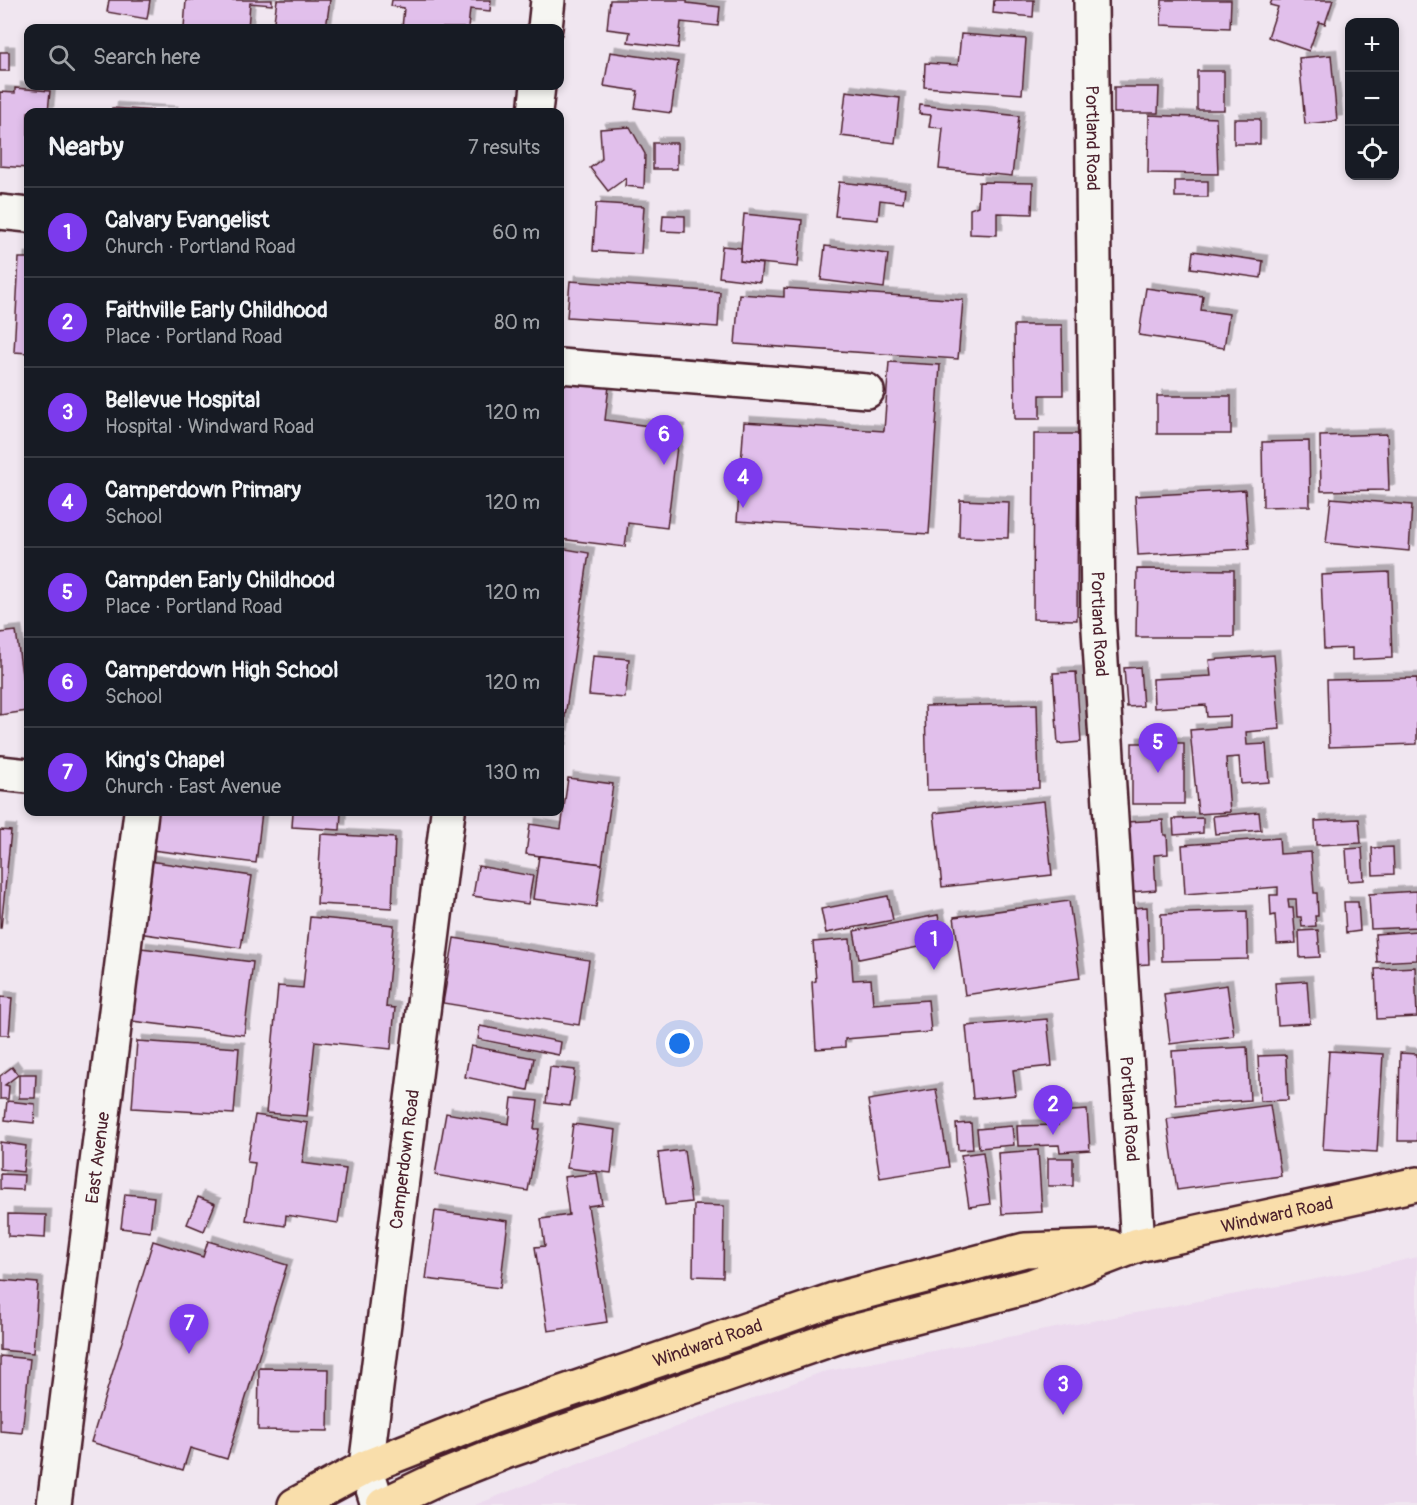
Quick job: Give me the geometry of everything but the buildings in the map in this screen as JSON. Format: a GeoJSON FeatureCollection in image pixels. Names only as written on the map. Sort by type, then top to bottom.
{"type":"FeatureCollection","features":[{"type":"Feature","properties":{"kind":"main road","name":"Windward Road"},"geometry":{"type":"LineString","coordinates":[[383,1505],[441,1477],[505,1452],[849,1332],[1032,1286],[1138,1245],[1417,1185]]}},
{"type":"Feature","properties":{"kind":"main road","name":"Windward Road"},"geometry":{"type":"LineString","coordinates":[[295,1505],[366,1467],[492,1417],[833,1300],[1025,1250],[1138,1245]]}},
{"type":"Feature","properties":{"kind":"street"},"geometry":{"type":"LineString","coordinates":[[545,24],[548,0]]}},
{"type":"Feature","properties":{"kind":"street","name":"Portland Road"},"geometry":{"type":"LineString","coordinates":[[1090,0],[1098,614],[1138,1245]]}},
{"type":"Feature","properties":{"kind":"street"},"geometry":{"type":"LineString","coordinates":[[535,108],[538,90]]}},
{"type":"Feature","properties":{"kind":"street"},"geometry":{"type":"LineString","coordinates":[[0,212],[24,215]]}},
{"type":"Feature","properties":{"kind":"street"},"geometry":{"type":"LineString","coordinates":[[564,366],[867,391]]}},
{"type":"Feature","properties":{"kind":"street"},"geometry":{"type":"LineString","coordinates":[[0,773],[24,776]]}},
{"type":"Feature","properties":{"kind":"street","name":"East Avenue"},"geometry":{"type":"LineString","coordinates":[[54,1505],[140,816]]}},
{"type":"Feature","properties":{"kind":"street","name":"Camperdown Road"},"geometry":{"type":"LineString","coordinates":[[378,1505],[366,1467],[447,816]]}},
{"type":"Feature","properties":{"kind":"shaded area"},"geometry":{"type":"Polygon","coordinates":[[[1417,1257],[1417,1505],[475,1505],[822,1372],[1353,1272],[1417,1257]]]}},
{"type":"Feature","properties":{"kind":"place","name":"Camperdown High School"},"geometry":{"type":"Point","coordinates":[664,465]}},
{"type":"Feature","properties":{"kind":"place","name":"Camperdown Primary"},"geometry":{"type":"Point","coordinates":[743,508]}},
{"type":"Feature","properties":{"kind":"place","name":"Campden Early Childhood"},"geometry":{"type":"Point","coordinates":[1158,773]}},
{"type":"Feature","properties":{"kind":"place","name":"Calvary Evangelist"},"geometry":{"type":"Point","coordinates":[934,970]}},
{"type":"Feature","properties":{"kind":"place","name":"Faithville Early Childhood"},"geometry":{"type":"Point","coordinates":[1053,1135]}},
{"type":"Feature","properties":{"kind":"place","name":"King's Chapel"},"geometry":{"type":"Point","coordinates":[189,1354]}},
{"type":"Feature","properties":{"kind":"place","name":"Bellevue Hospital"},"geometry":{"type":"Point","coordinates":[1063,1415]}}]}
